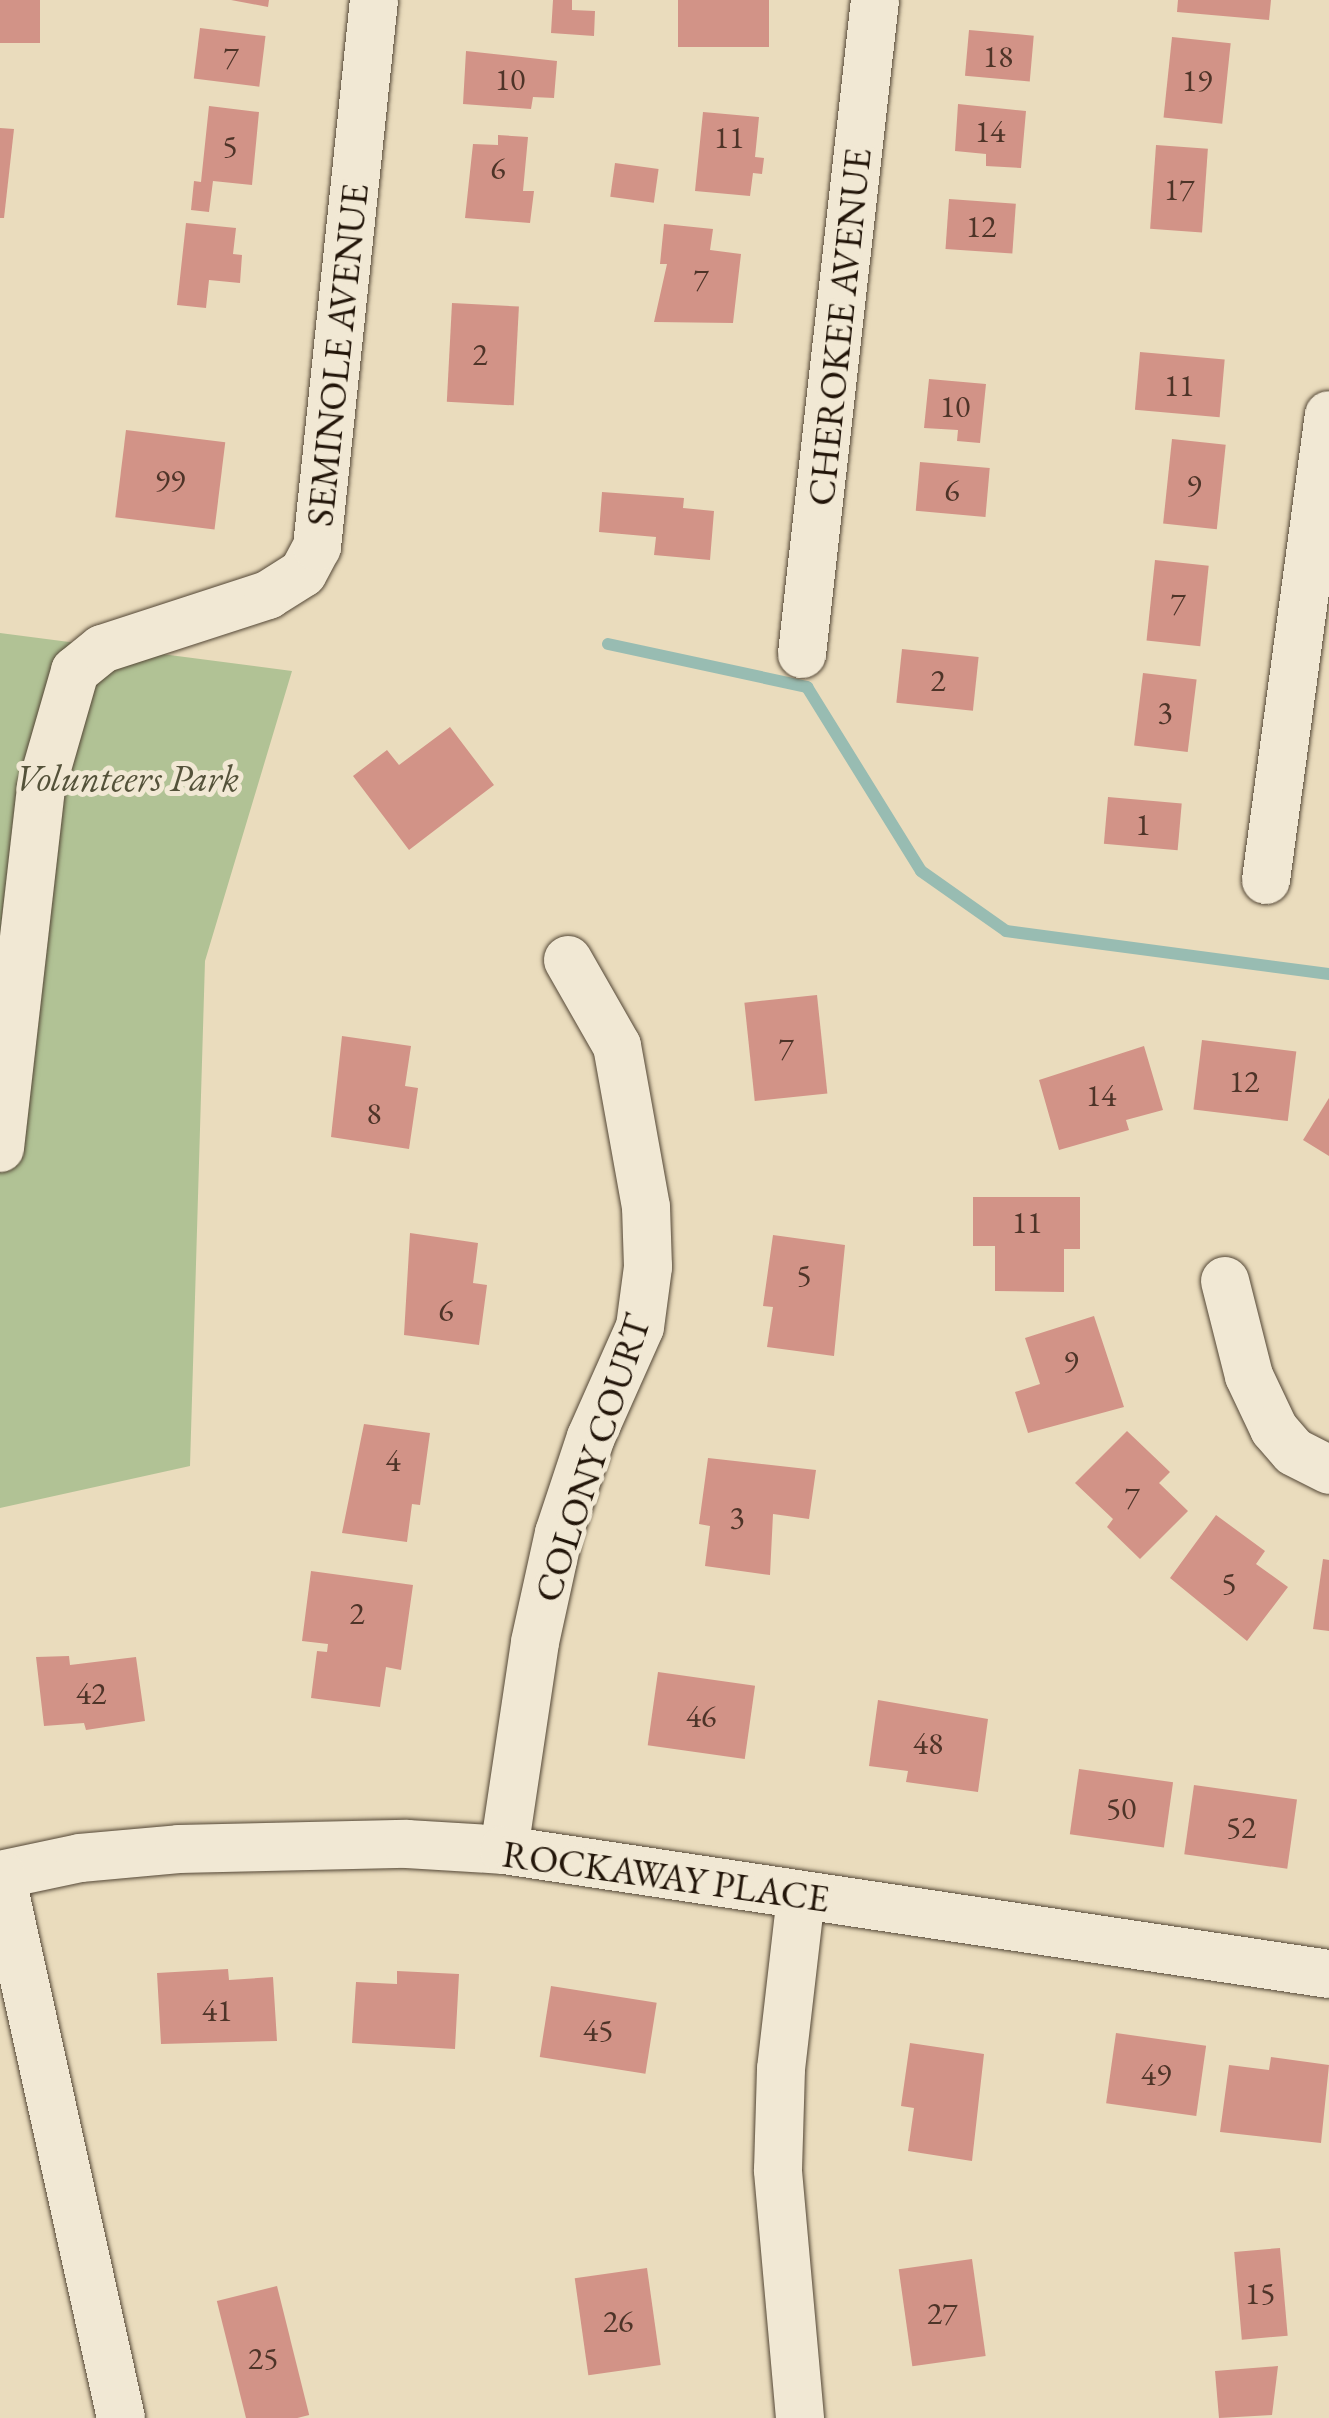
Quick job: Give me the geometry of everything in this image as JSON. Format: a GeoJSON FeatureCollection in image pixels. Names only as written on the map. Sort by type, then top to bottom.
{"type":"FeatureCollection","features":[{"type":"Feature","properties":{"kind":"street","name":"SEMINOLE AVENUE"},"geometry":{"type":"LineString","coordinates":[[0,1148],[41,790],[74,671],[102,649],[268,595],[302,573],[317,547],[374,0]]}},
{"type":"Feature","properties":{"kind":"street","name":"CHEROKEE AVENUE"},"geometry":{"type":"LineString","coordinates":[[802,654],[874,0]]}},
{"type":"Feature","properties":{"kind":"street"},"geometry":{"type":"LineString","coordinates":[[1266,880],[1329,415]]}},
{"type":"Feature","properties":{"kind":"street","name":"COLONY COURT"},"geometry":{"type":"LineString","coordinates":[[504,1850],[535,1642],[559,1533],[591,1437],[640,1327],[648,1268],[646,1207],[617,1046],[568,960]]}},
{"type":"Feature","properties":{"kind":"street"},"geometry":{"type":"LineString","coordinates":[[1224,1281],[1248,1376],[1274,1429],[1294,1452],[1329,1470]]}},
{"type":"Feature","properties":{"kind":"street","name":"ROCKAWAY PLACE"},"geometry":{"type":"LineString","coordinates":[[0,1875],[80,1858],[179,1849],[407,1844],[504,1850],[1329,1974]]}},
{"type":"Feature","properties":{"kind":"street"},"geometry":{"type":"LineString","coordinates":[[0,1875],[120,2418]]}},
{"type":"Feature","properties":{"kind":"street"},"geometry":{"type":"LineString","coordinates":[[800,2418],[778,2170],[781,2069],[801,1896]]}},
{"type":"Feature","properties":{"kind":"green space","name":"Volunteers Park"},"geometry":{"type":"Polygon","coordinates":[[[0,633],[292,671],[205,961],[190,1466],[0,1508],[0,633]]]}},
{"type":"Feature","properties":{"kind":"building"},"geometry":{"type":"Polygon","coordinates":[[[0,0],[40,0],[40,43],[0,43],[0,0]]]}},
{"type":"Feature","properties":{"kind":"building"},"geometry":{"type":"Polygon","coordinates":[[[231,0],[269,0],[268,7],[231,0]]]}},
{"type":"Feature","properties":{"kind":"building"},"geometry":{"type":"Polygon","coordinates":[[[553,0],[572,0],[572,10],[595,11],[594,36],[551,33],[553,0]]]}},
{"type":"Feature","properties":{"kind":"building"},"geometry":{"type":"Polygon","coordinates":[[[678,0],[769,0],[769,47],[678,47],[678,0]]]}},
{"type":"Feature","properties":{"kind":"building"},"geometry":{"type":"Polygon","coordinates":[[[1178,0],[1271,0],[1269,20],[1177,12],[1178,0]]]}},
{"type":"Feature","properties":{"kind":"building"},"geometry":{"type":"Polygon","coordinates":[[[200,28],[266,36],[259,87],[194,79],[200,28]]]}},
{"type":"Feature","properties":{"kind":"building"},"geometry":{"type":"Polygon","coordinates":[[[969,30],[1034,36],[1030,81],[965,76],[969,30]]]}},
{"type":"Feature","properties":{"kind":"building"},"geometry":{"type":"Polygon","coordinates":[[[1172,37],[1231,43],[1222,124],[1164,118],[1172,37]]]}},
{"type":"Feature","properties":{"kind":"building"},"geometry":{"type":"Polygon","coordinates":[[[466,51],[557,61],[554,98],[533,97],[531,109],[463,104],[466,51]]]}},
{"type":"Feature","properties":{"kind":"building"},"geometry":{"type":"Polygon","coordinates":[[[958,104],[1026,111],[1021,168],[986,166],[986,154],[955,151],[958,104]]]}},
{"type":"Feature","properties":{"kind":"building"},"geometry":{"type":"Polygon","coordinates":[[[209,106],[259,112],[252,185],[213,181],[209,212],[191,210],[194,181],[201,182],[209,106]]]}},
{"type":"Feature","properties":{"kind":"building"},"geometry":{"type":"Polygon","coordinates":[[[703,112],[759,117],[755,157],[764,158],[762,174],[753,173],[750,196],[695,191],[703,112]]]}},
{"type":"Feature","properties":{"kind":"building"},"geometry":{"type":"Polygon","coordinates":[[[0,128],[14,129],[4,218],[0,218],[0,128]]]}},
{"type":"Feature","properties":{"kind":"building"},"geometry":{"type":"Polygon","coordinates":[[[498,135],[528,137],[523,191],[534,191],[530,223],[465,218],[473,144],[498,145],[498,135]]]}},
{"type":"Feature","properties":{"kind":"building"},"geometry":{"type":"Polygon","coordinates":[[[1156,145],[1208,149],[1202,232],[1150,229],[1156,145]]]}},
{"type":"Feature","properties":{"kind":"building"},"geometry":{"type":"Polygon","coordinates":[[[615,163],[659,169],[654,203],[610,197],[615,163]]]}},
{"type":"Feature","properties":{"kind":"building"},"geometry":{"type":"Polygon","coordinates":[[[949,199],[1016,204],[1012,254],[946,249],[949,199]]]}},
{"type":"Feature","properties":{"kind":"building"},"geometry":{"type":"Polygon","coordinates":[[[186,223],[236,228],[233,254],[242,255],[240,283],[209,280],[206,308],[177,305],[186,223]]]}},
{"type":"Feature","properties":{"kind":"building"},"geometry":{"type":"Polygon","coordinates":[[[664,224],[713,229],[710,250],[741,254],[733,323],[654,322],[667,264],[660,264],[664,224]]]}},
{"type":"Feature","properties":{"kind":"building"},"geometry":{"type":"Polygon","coordinates":[[[452,303],[519,307],[514,405],[447,402],[452,303]]]}},
{"type":"Feature","properties":{"kind":"building"},"geometry":{"type":"Polygon","coordinates":[[[1140,352],[1225,359],[1220,417],[1135,410],[1140,352]]]}},
{"type":"Feature","properties":{"kind":"building"},"geometry":{"type":"Polygon","coordinates":[[[929,379],[986,384],[980,443],[957,441],[958,430],[924,428],[929,379]]]}},
{"type":"Feature","properties":{"kind":"building"},"geometry":{"type":"Polygon","coordinates":[[[126,430],[225,442],[215,530],[115,517],[126,430]]]}},
{"type":"Feature","properties":{"kind":"building"},"geometry":{"type":"Polygon","coordinates":[[[1172,439],[1226,445],[1217,529],[1163,524],[1172,439]]]}},
{"type":"Feature","properties":{"kind":"building"},"geometry":{"type":"Polygon","coordinates":[[[920,462],[990,468],[985,517],[916,511],[920,462]]]}},
{"type":"Feature","properties":{"kind":"building"},"geometry":{"type":"Polygon","coordinates":[[[602,492],[684,498],[683,508],[714,511],[710,560],[654,555],[656,537],[599,532],[602,492]]]}},
{"type":"Feature","properties":{"kind":"building"},"geometry":{"type":"Polygon","coordinates":[[[1155,560],[1209,566],[1200,646],[1147,641],[1155,560]]]}},
{"type":"Feature","properties":{"kind":"building"},"geometry":{"type":"Polygon","coordinates":[[[902,649],[979,657],[973,711],[896,703],[902,649]]]}},
{"type":"Feature","properties":{"kind":"building"},"geometry":{"type":"Polygon","coordinates":[[[1143,673],[1197,680],[1188,752],[1134,745],[1143,673]]]}},
{"type":"Feature","properties":{"kind":"building"},"geometry":{"type":"Polygon","coordinates":[[[450,727],[494,785],[409,850],[353,776],[387,750],[399,765],[450,727]]]}},
{"type":"Feature","properties":{"kind":"building"},"geometry":{"type":"Polygon","coordinates":[[[1108,797],[1182,803],[1178,850],[1104,844],[1108,797]]]}},
{"type":"Feature","properties":{"kind":"building"},"geometry":{"type":"Polygon","coordinates":[[[817,995],[827,1093],[755,1101],[744,1003],[817,995]]]}},
{"type":"Feature","properties":{"kind":"building"},"geometry":{"type":"Polygon","coordinates":[[[342,1036],[411,1046],[405,1086],[418,1088],[409,1149],[331,1137],[342,1036]]]}},
{"type":"Feature","properties":{"kind":"building"},"geometry":{"type":"Polygon","coordinates":[[[1202,1040],[1296,1052],[1288,1121],[1193,1109],[1202,1040]]]}},
{"type":"Feature","properties":{"kind":"building"},"geometry":{"type":"Polygon","coordinates":[[[1144,1046],[1163,1110],[1126,1120],[1129,1130],[1059,1150],[1039,1080],[1144,1046]]]}},
{"type":"Feature","properties":{"kind":"building"},"geometry":{"type":"Polygon","coordinates":[[[1329,1098],[1329,1156],[1303,1140],[1329,1098]]]}},
{"type":"Feature","properties":{"kind":"building"},"geometry":{"type":"Polygon","coordinates":[[[973,1197],[1080,1197],[1080,1249],[1064,1249],[1064,1292],[995,1291],[995,1246],[973,1246],[973,1197]]]}},
{"type":"Feature","properties":{"kind":"building"},"geometry":{"type":"Polygon","coordinates":[[[410,1233],[478,1243],[473,1283],[487,1285],[479,1345],[404,1335],[410,1233]]]}},
{"type":"Feature","properties":{"kind":"building"},"geometry":{"type":"Polygon","coordinates":[[[773,1235],[845,1245],[834,1356],[767,1347],[773,1307],[763,1306],[773,1235]]]}},
{"type":"Feature","properties":{"kind":"building"},"geometry":{"type":"Polygon","coordinates":[[[1094,1316],[1124,1407],[1028,1433],[1015,1392],[1040,1384],[1025,1338],[1094,1316]]]}},
{"type":"Feature","properties":{"kind":"building"},"geometry":{"type":"Polygon","coordinates":[[[364,1424],[430,1433],[420,1505],[412,1504],[407,1542],[342,1533],[364,1424]]]}},
{"type":"Feature","properties":{"kind":"building"},"geometry":{"type":"Polygon","coordinates":[[[1127,1431],[1170,1472],[1159,1483],[1188,1511],[1140,1559],[1107,1527],[1113,1519],[1075,1483],[1127,1431]]]}},
{"type":"Feature","properties":{"kind":"building"},"geometry":{"type":"Polygon","coordinates":[[[708,1458],[816,1470],[809,1519],[773,1514],[770,1575],[705,1566],[710,1526],[699,1524],[708,1458]]]}},
{"type":"Feature","properties":{"kind":"building"},"geometry":{"type":"Polygon","coordinates":[[[1216,1515],[1265,1551],[1256,1564],[1288,1587],[1247,1641],[1170,1578],[1216,1515]]]}},
{"type":"Feature","properties":{"kind":"building"},"geometry":{"type":"Polygon","coordinates":[[[1323,1559],[1329,1560],[1329,1631],[1313,1629],[1323,1559]]]}},
{"type":"Feature","properties":{"kind":"building"},"geometry":{"type":"Polygon","coordinates":[[[311,1571],[413,1585],[401,1670],[386,1667],[380,1707],[311,1698],[317,1651],[327,1652],[328,1644],[302,1641],[311,1571]]]}},
{"type":"Feature","properties":{"kind":"building"},"geometry":{"type":"Polygon","coordinates":[[[69,1656],[70,1665],[136,1657],[145,1721],[86,1730],[84,1723],[44,1726],[36,1657],[69,1656]]]}},
{"type":"Feature","properties":{"kind":"building"},"geometry":{"type":"Polygon","coordinates":[[[658,1672],[755,1686],[745,1759],[648,1745],[658,1672]]]}},
{"type":"Feature","properties":{"kind":"building"},"geometry":{"type":"Polygon","coordinates":[[[878,1700],[988,1719],[978,1792],[906,1782],[908,1771],[869,1766],[878,1700]]]}},
{"type":"Feature","properties":{"kind":"building"},"geometry":{"type":"Polygon","coordinates":[[[1079,1769],[1173,1782],[1164,1848],[1070,1834],[1079,1769]]]}},
{"type":"Feature","properties":{"kind":"building"},"geometry":{"type":"Polygon","coordinates":[[[1194,1785],[1297,1799],[1287,1869],[1184,1854],[1194,1785]]]}},
{"type":"Feature","properties":{"kind":"building"},"geometry":{"type":"Polygon","coordinates":[[[228,1969],[229,1980],[273,1977],[277,2041],[161,2044],[157,1973],[228,1969]]]}},
{"type":"Feature","properties":{"kind":"building"},"geometry":{"type":"Polygon","coordinates":[[[397,1971],[459,1974],[455,2049],[352,2043],[356,1982],[397,1984],[397,1971]]]}},
{"type":"Feature","properties":{"kind":"building"},"geometry":{"type":"Polygon","coordinates":[[[551,1986],[657,2003],[645,2074],[540,2057],[551,1986]]]}},
{"type":"Feature","properties":{"kind":"building"},"geometry":{"type":"Polygon","coordinates":[[[1116,2033],[1206,2046],[1196,2116],[1106,2103],[1116,2033]]]}},
{"type":"Feature","properties":{"kind":"building"},"geometry":{"type":"Polygon","coordinates":[[[910,2043],[984,2054],[972,2161],[908,2151],[914,2108],[901,2106],[910,2043]]]}},
{"type":"Feature","properties":{"kind":"building"},"geometry":{"type":"Polygon","coordinates":[[[1271,2057],[1329,2065],[1321,2143],[1220,2132],[1229,2065],[1269,2070],[1271,2057]]]}},
{"type":"Feature","properties":{"kind":"building"},"geometry":{"type":"Polygon","coordinates":[[[1280,2248],[1288,2336],[1242,2340],[1234,2252],[1280,2248]]]}},
{"type":"Feature","properties":{"kind":"building"},"geometry":{"type":"Polygon","coordinates":[[[972,2259],[986,2356],[912,2366],[899,2269],[972,2259]]]}},
{"type":"Feature","properties":{"kind":"building"},"geometry":{"type":"Polygon","coordinates":[[[647,2268],[661,2365],[588,2375],[575,2278],[647,2268]]]}},
{"type":"Feature","properties":{"kind":"building"},"geometry":{"type":"Polygon","coordinates":[[[277,2286],[309,2415],[246,2418],[217,2301],[277,2286]]]}},
{"type":"Feature","properties":{"kind":"building"},"geometry":{"type":"Polygon","coordinates":[[[1278,2366],[1272,2415],[1219,2418],[1215,2371],[1278,2366]]]}},
{"type":"Feature","properties":{"kind":"waterway"},"geometry":{"type":"LineString","coordinates":[[608,644],[807,687],[921,871],[1006,931],[1329,974]]}}]}
